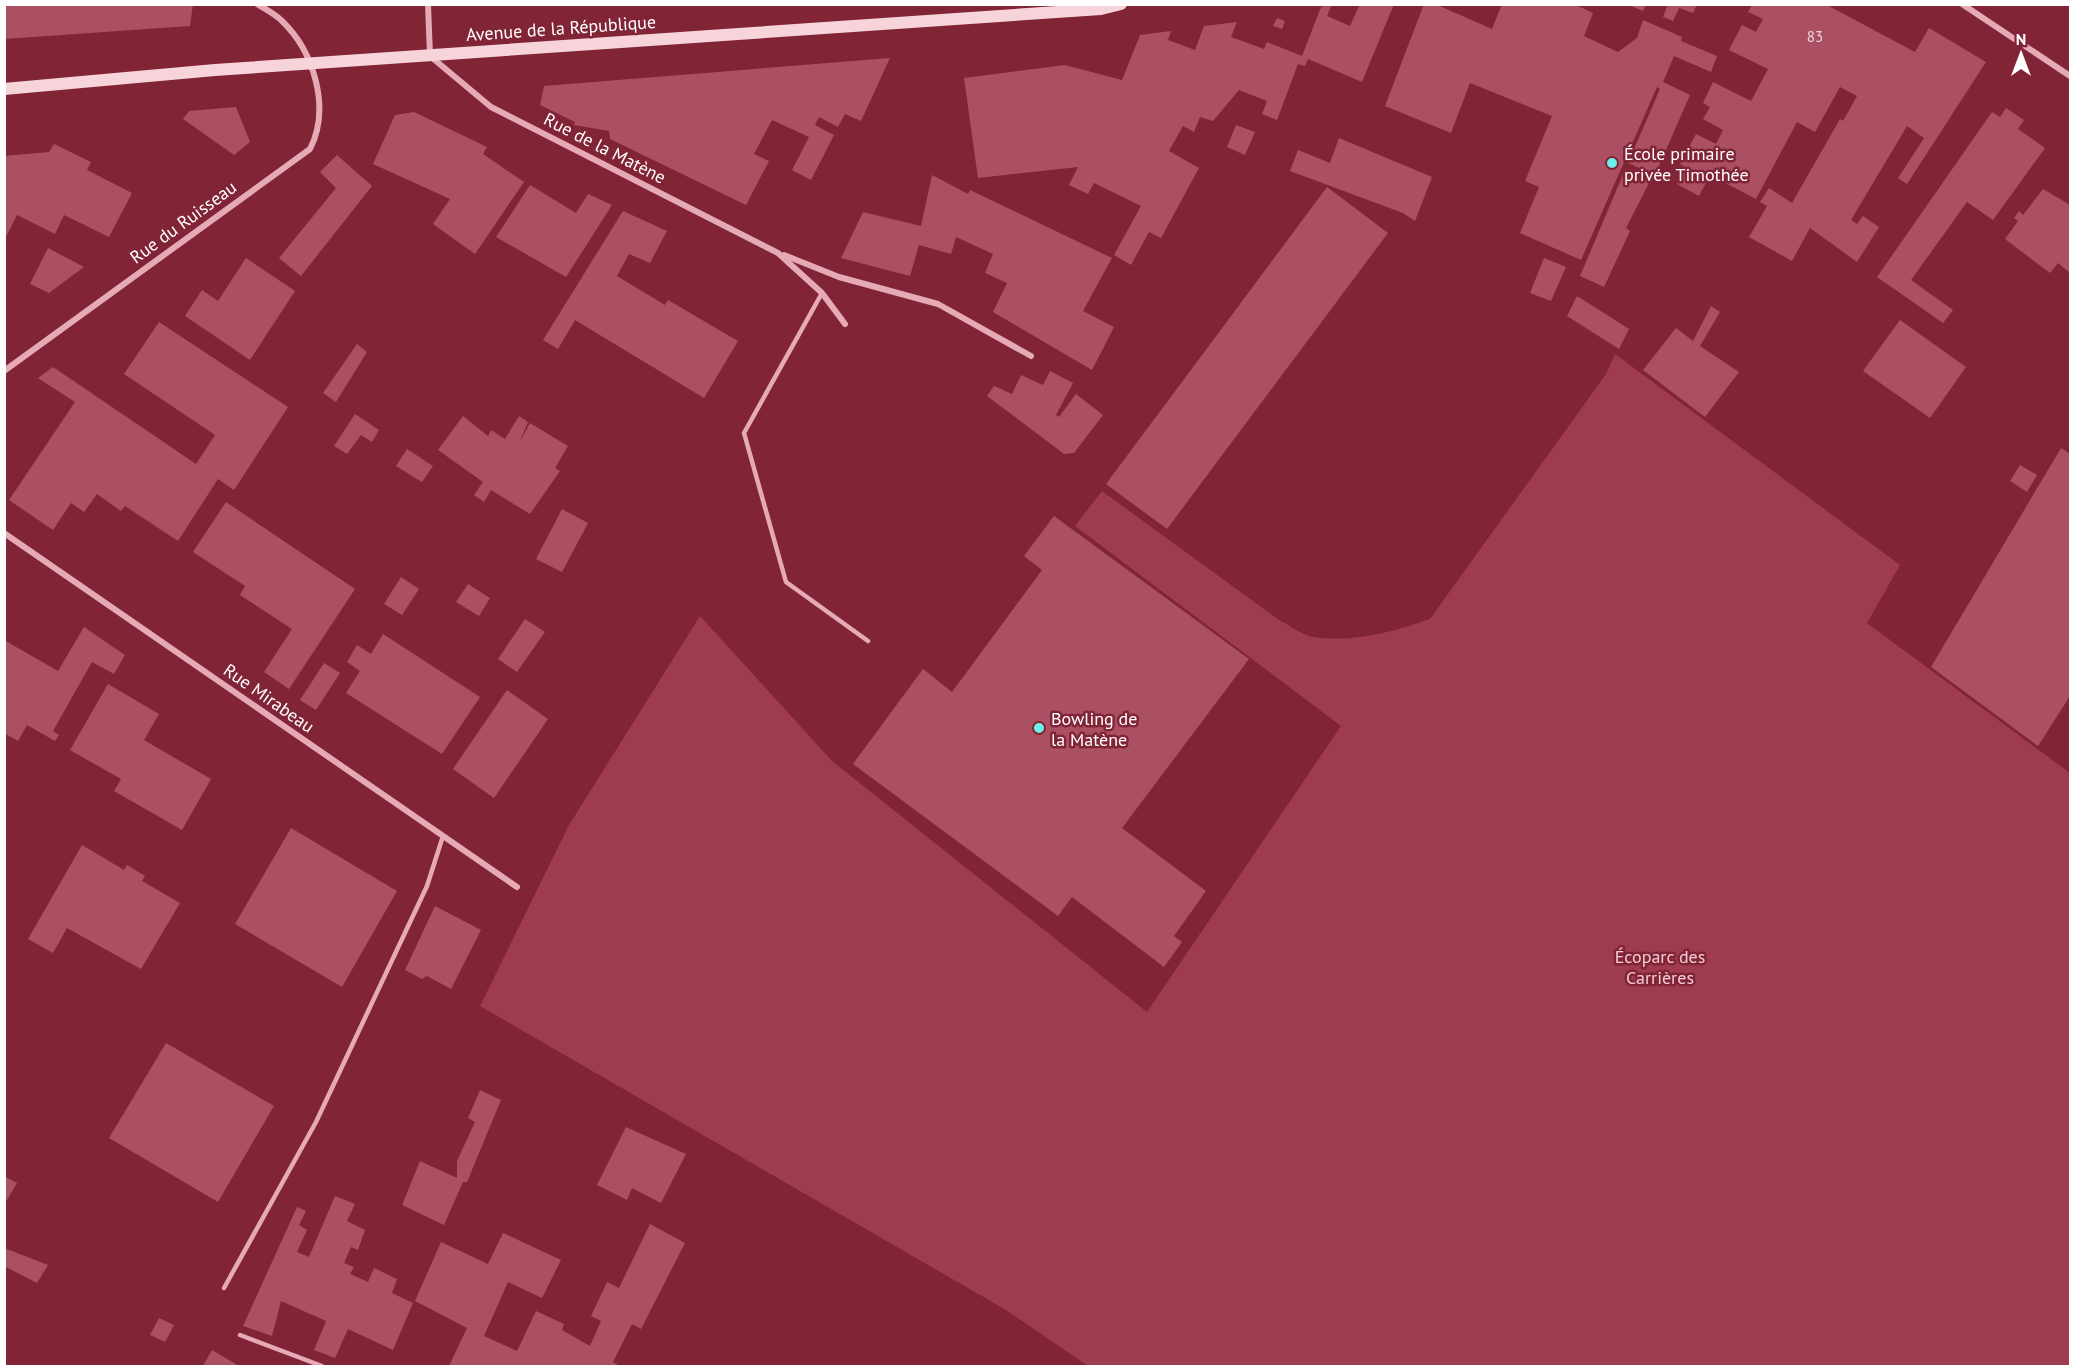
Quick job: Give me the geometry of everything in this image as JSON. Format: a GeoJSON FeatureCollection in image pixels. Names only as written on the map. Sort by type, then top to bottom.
{"type":"FeatureCollection","features":[{"type":"Feature","properties":{"kind":"main road","name":"Avenue de la République"},"geometry":{"type":"LineString","coordinates":[[4,89],[215,70],[1101,9],[1121,4]]}},
{"type":"Feature","properties":{"kind":"street"},"geometry":{"type":"LineString","coordinates":[[257,4],[281,20],[313,65]]}},
{"type":"Feature","properties":{"kind":"street"},"geometry":{"type":"LineString","coordinates":[[428,4],[430,56]]}},
{"type":"Feature","properties":{"kind":"street"},"geometry":{"type":"LineString","coordinates":[[1962,4],[2070,76]]}},
{"type":"Feature","properties":{"kind":"street","name":"Rue de la Matène"},"geometry":{"type":"LineString","coordinates":[[430,56],[491,107],[778,253],[839,277],[938,304],[1031,356]]}},
{"type":"Feature","properties":{"kind":"street","name":"Rue du Ruisseau"},"geometry":{"type":"LineString","coordinates":[[4,371],[310,149],[318,134],[313,65]]}},
{"type":"Feature","properties":{"kind":"street","name":"Rue de la Matène"},"geometry":{"type":"LineString","coordinates":[[778,253],[822,292],[845,324]]}},
{"type":"Feature","properties":{"kind":"street","name":"Rue Mirabeau"},"geometry":{"type":"LineString","coordinates":[[4,533],[517,887]]}},
{"type":"Feature","properties":{"kind":"lane"},"geometry":{"type":"LineString","coordinates":[[822,292],[744,433],[786,582],[867,641]]}},
{"type":"Feature","properties":{"kind":"lane"},"geometry":{"type":"LineString","coordinates":[[224,1288],[316,1122],[428,886],[443,836]]}},
{"type":"Feature","properties":{"kind":"lane"},"geometry":{"type":"LineString","coordinates":[[240,1335],[322,1366]]}},
{"type":"Feature","properties":{"kind":"green space","name":"Écoparc des Carrières"},"geometry":{"type":"Polygon","coordinates":[[[1615,354],[1900,565],[1867,623],[2070,773],[2070,1366],[1088,1366],[1006,1310],[480,1006],[569,825],[700,616],[832,761],[1147,1012],[1341,726],[1075,526],[1102,491],[1279,620],[1309,636],[1343,639],[1373,635],[1416,624],[1430,619],[1606,374],[1615,354]]]}},
{"type":"Feature","properties":{"kind":"building"},"geometry":{"type":"Polygon","coordinates":[[[4,4],[193,4],[190,26],[4,39],[4,4]]]}},
{"type":"Feature","properties":{"kind":"building"},"geometry":{"type":"Polygon","coordinates":[[[1332,4],[1327,16],[1350,26],[1360,4],[1394,4],[1362,82],[1308,59],[1305,66],[1298,64],[1277,120],[1262,114],[1267,101],[1239,90],[1213,121],[1200,117],[1194,132],[1183,126],[1169,151],[1199,168],[1161,238],[1149,232],[1131,265],[1114,255],[1141,206],[1094,183],[1088,194],[1069,185],[1078,167],[978,178],[964,78],[1065,65],[1122,80],[1140,35],[1171,31],[1168,40],[1195,50],[1204,26],[1237,22],[1231,37],[1264,49],[1267,42],[1302,56],[1321,7],[1332,4]]]}},
{"type":"Feature","properties":{"kind":"building"},"geometry":{"type":"Polygon","coordinates":[[[1424,4],[1435,4],[1492,29],[1502,4],[1574,4],[1593,13],[1584,36],[1618,52],[1637,38],[1643,20],[1682,37],[1681,41],[1717,56],[1711,72],[1674,56],[1663,82],[1690,95],[1655,175],[1628,163],[1660,89],[1657,87],[1581,260],[1520,233],[1539,187],[1525,181],[1552,116],[1470,83],[1451,133],[1385,106],[1424,4]]]}},
{"type":"Feature","properties":{"kind":"building"},"geometry":{"type":"Polygon","coordinates":[[[1626,4],[1646,4],[1643,11],[1626,4]]]}},
{"type":"Feature","properties":{"kind":"building"},"geometry":{"type":"Polygon","coordinates":[[[1668,4],[1697,4],[1693,13],[1679,8],[1673,21],[1663,17],[1668,4]]]}},
{"type":"Feature","properties":{"kind":"building"},"geometry":{"type":"Polygon","coordinates":[[[1752,5],[1827,5],[1915,52],[1929,28],[1986,62],[1907,184],[1898,178],[1924,138],[1907,126],[1851,220],[1857,224],[1863,216],[1879,227],[1857,262],[1810,228],[1792,261],[1749,237],[1767,206],[1760,202],[1769,188],[1792,203],[1840,119],[1843,121],[1857,96],[1840,87],[1815,132],[1797,122],[1756,199],[1710,175],[1699,196],[1677,184],[1686,168],[1680,164],[1696,134],[1716,144],[1723,130],[1703,119],[1710,107],[1703,103],[1713,82],[1751,101],[1768,69],[1729,50],[1742,25],[1756,32],[1763,19],[1748,12],[1752,5]]]}},
{"type":"Feature","properties":{"kind":"building"},"geometry":{"type":"Polygon","coordinates":[[[1277,18],[1285,21],[1282,29],[1273,26],[1277,18]]]}},
{"type":"Feature","properties":{"kind":"building"},"geometry":{"type":"Polygon","coordinates":[[[890,58],[861,121],[845,114],[838,127],[819,117],[815,125],[834,135],[811,180],[792,170],[809,137],[772,120],[754,154],[769,161],[746,205],[610,139],[609,131],[574,125],[575,122],[540,105],[544,86],[890,58]]]}},
{"type":"Feature","properties":{"kind":"building"},"geometry":{"type":"Polygon","coordinates":[[[236,107],[250,142],[234,155],[183,119],[189,111],[236,107]]]}},
{"type":"Feature","properties":{"kind":"building"},"geometry":{"type":"Polygon","coordinates":[[[2006,108],[2024,120],[2018,129],[2045,148],[1993,220],[1967,202],[1911,280],[1953,310],[1943,323],[1877,277],[1992,112],[2000,117],[2006,108]]]}},
{"type":"Feature","properties":{"kind":"building"},"geometry":{"type":"Polygon","coordinates":[[[414,112],[487,147],[483,154],[524,182],[475,254],[433,224],[450,199],[373,164],[395,115],[414,112]]]}},
{"type":"Feature","properties":{"kind":"building"},"geometry":{"type":"Polygon","coordinates":[[[1236,125],[1255,132],[1245,155],[1227,147],[1236,125]]]}},
{"type":"Feature","properties":{"kind":"building"},"geometry":{"type":"Polygon","coordinates":[[[1339,138],[1432,177],[1415,221],[1403,213],[1290,171],[1298,150],[1330,163],[1339,138]]]}},
{"type":"Feature","properties":{"kind":"building"},"geometry":{"type":"Polygon","coordinates":[[[54,144],[91,162],[87,170],[132,193],[109,237],[64,215],[55,234],[17,215],[4,241],[4,156],[49,152],[54,144]]]}},
{"type":"Feature","properties":{"kind":"building"},"geometry":{"type":"Polygon","coordinates":[[[337,155],[372,186],[301,276],[279,258],[336,188],[320,172],[337,155]]]}},
{"type":"Feature","properties":{"kind":"building"},"geometry":{"type":"Polygon","coordinates":[[[1625,170],[1650,181],[1626,228],[1630,231],[1604,287],[1580,276],[1625,170]]]}},
{"type":"Feature","properties":{"kind":"building"},"geometry":{"type":"Polygon","coordinates":[[[932,175],[968,194],[970,190],[1112,258],[1083,311],[1114,327],[1092,370],[993,312],[1007,283],[985,273],[993,254],[956,237],[951,254],[919,245],[910,276],[841,258],[863,212],[921,226],[932,175]]]}},
{"type":"Feature","properties":{"kind":"building"},"geometry":{"type":"Polygon","coordinates":[[[530,185],[576,213],[588,194],[612,205],[566,277],[496,237],[530,185]]]}},
{"type":"Feature","properties":{"kind":"building"},"geometry":{"type":"Polygon","coordinates":[[[1327,187],[1388,233],[1167,529],[1106,484],[1327,187]]]}},
{"type":"Feature","properties":{"kind":"building"},"geometry":{"type":"Polygon","coordinates":[[[2043,189],[2070,205],[2070,273],[2058,263],[2050,273],[2005,239],[2018,221],[2014,218],[2019,211],[2023,215],[2043,189]]]}},
{"type":"Feature","properties":{"kind":"building"},"geometry":{"type":"Polygon","coordinates":[[[623,211],[667,231],[650,263],[629,254],[617,276],[665,305],[668,300],[738,341],[704,398],[575,320],[558,349],[543,340],[623,211]]]}},
{"type":"Feature","properties":{"kind":"building"},"geometry":{"type":"Polygon","coordinates":[[[48,248],[84,267],[49,293],[30,284],[48,248]]]}},
{"type":"Feature","properties":{"kind":"building"},"geometry":{"type":"Polygon","coordinates":[[[246,258],[295,291],[250,360],[185,316],[202,290],[218,301],[246,258]]]}},
{"type":"Feature","properties":{"kind":"building"},"geometry":{"type":"Polygon","coordinates":[[[1544,258],[1566,267],[1551,301],[1530,293],[1544,258]]]}},
{"type":"Feature","properties":{"kind":"building"},"geometry":{"type":"Polygon","coordinates":[[[1577,296],[1629,329],[1619,349],[1567,316],[1577,296]]]}},
{"type":"Feature","properties":{"kind":"building"},"geometry":{"type":"Polygon","coordinates":[[[1711,306],[1720,312],[1700,346],[1739,372],[1705,417],[1643,370],[1676,328],[1693,341],[1711,306]]]}},
{"type":"Feature","properties":{"kind":"building"},"geometry":{"type":"Polygon","coordinates":[[[1900,320],[1966,367],[1930,418],[1863,371],[1900,320]]]}},
{"type":"Feature","properties":{"kind":"building"},"geometry":{"type":"Polygon","coordinates":[[[159,322],[288,407],[234,490],[218,479],[178,541],[125,506],[121,511],[97,494],[84,512],[71,503],[53,530],[9,500],[75,402],[38,378],[53,367],[196,464],[215,435],[124,374],[159,322]]]}},
{"type":"Feature","properties":{"kind":"building"},"geometry":{"type":"Polygon","coordinates":[[[357,344],[367,352],[336,402],[323,393],[357,344]]]}},
{"type":"Feature","properties":{"kind":"building"},"geometry":{"type":"Polygon","coordinates":[[[1050,371],[1073,383],[1056,415],[1059,417],[1076,394],[1103,415],[1074,453],[1064,454],[987,396],[994,386],[1012,394],[1021,375],[1043,385],[1050,371]]]}},
{"type":"Feature","properties":{"kind":"building"},"geometry":{"type":"Polygon","coordinates":[[[355,414],[379,430],[372,442],[361,435],[347,454],[334,446],[355,414]]]}},
{"type":"Feature","properties":{"kind":"building"},"geometry":{"type":"Polygon","coordinates":[[[463,416],[488,436],[491,430],[505,439],[519,416],[528,422],[519,443],[530,423],[568,446],[555,468],[560,471],[530,514],[491,490],[484,502],[474,495],[483,482],[438,450],[463,416]]]}},
{"type":"Feature","properties":{"kind":"building"},"geometry":{"type":"Polygon","coordinates":[[[2061,448],[2070,454],[2070,696],[2038,746],[1931,667],[2061,448]]]}},
{"type":"Feature","properties":{"kind":"building"},"geometry":{"type":"Polygon","coordinates":[[[407,449],[433,466],[422,482],[396,466],[407,449]]]}},
{"type":"Feature","properties":{"kind":"building"},"geometry":{"type":"Polygon","coordinates":[[[2020,465],[2037,475],[2027,492],[2010,481],[2020,465]]]}},
{"type":"Feature","properties":{"kind":"building"},"geometry":{"type":"Polygon","coordinates":[[[226,502],[355,589],[289,689],[264,672],[292,629],[240,595],[245,586],[193,552],[226,502]]]}},
{"type":"Feature","properties":{"kind":"building"},"geometry":{"type":"Polygon","coordinates":[[[562,509],[588,523],[562,572],[536,559],[562,509]]]}},
{"type":"Feature","properties":{"kind":"building","name":"Bowling de la Matène"},"geometry":{"type":"Polygon","coordinates":[[[1054,516],[1249,659],[1122,828],[1206,891],[1174,936],[1182,942],[1164,967],[1072,897],[1058,916],[853,764],[923,669],[952,692],[1042,570],[1024,556],[1054,516]]]}},
{"type":"Feature","properties":{"kind":"building"},"geometry":{"type":"Polygon","coordinates":[[[401,577],[419,589],[402,615],[384,604],[401,577]]]}},
{"type":"Feature","properties":{"kind":"building"},"geometry":{"type":"Polygon","coordinates":[[[468,584],[490,598],[479,616],[456,602],[468,584]]]}},
{"type":"Feature","properties":{"kind":"building"},"geometry":{"type":"Polygon","coordinates":[[[525,619],[545,632],[517,672],[498,659],[525,619]]]}},
{"type":"Feature","properties":{"kind":"building"},"geometry":{"type":"Polygon","coordinates":[[[84,627],[125,655],[114,674],[92,662],[53,731],[59,735],[55,741],[27,725],[18,741],[4,733],[4,640],[58,671],[84,627]]]}},
{"type":"Feature","properties":{"kind":"building"},"geometry":{"type":"Polygon","coordinates":[[[383,634],[480,697],[442,754],[346,693],[360,671],[347,662],[357,645],[371,654],[383,634]]]}},
{"type":"Feature","properties":{"kind":"building"},"geometry":{"type":"Polygon","coordinates":[[[324,663],[340,673],[316,710],[300,700],[324,663]]]}},
{"type":"Feature","properties":{"kind":"building"},"geometry":{"type":"Polygon","coordinates":[[[108,684],[159,714],[144,740],[211,779],[182,830],[114,791],[121,779],[70,750],[108,684]]]}},
{"type":"Feature","properties":{"kind":"building"},"geometry":{"type":"Polygon","coordinates":[[[507,690],[548,719],[494,798],[453,769],[507,690]]]}},
{"type":"Feature","properties":{"kind":"building"},"geometry":{"type":"Polygon","coordinates":[[[291,828],[397,891],[342,987],[235,924],[291,828]]]}},
{"type":"Feature","properties":{"kind":"building"},"geometry":{"type":"Polygon","coordinates":[[[82,845],[124,870],[127,865],[145,876],[142,881],[180,903],[141,969],[67,928],[53,953],[28,939],[82,845]]]}},
{"type":"Feature","properties":{"kind":"building"},"geometry":{"type":"Polygon","coordinates":[[[435,906],[481,930],[451,989],[427,976],[422,979],[405,970],[435,906]]]}},
{"type":"Feature","properties":{"kind":"building"},"geometry":{"type":"Polygon","coordinates":[[[166,1043],[274,1106],[218,1202],[109,1138],[166,1043]]]}},
{"type":"Feature","properties":{"kind":"building"},"geometry":{"type":"Polygon","coordinates":[[[480,1090],[501,1100],[467,1182],[463,1182],[444,1225],[402,1205],[420,1161],[457,1178],[457,1161],[475,1122],[468,1118],[480,1090]]]}},
{"type":"Feature","properties":{"kind":"building"},"geometry":{"type":"Polygon","coordinates":[[[626,1127],[686,1154],[661,1203],[632,1188],[627,1200],[597,1185],[626,1127]]]}},
{"type":"Feature","properties":{"kind":"building"},"geometry":{"type":"Polygon","coordinates":[[[4,1176],[17,1183],[4,1205],[4,1176]]]}},
{"type":"Feature","properties":{"kind":"building"},"geometry":{"type":"Polygon","coordinates":[[[335,1196],[355,1204],[347,1221],[365,1230],[358,1250],[351,1247],[344,1263],[354,1267],[350,1274],[368,1282],[374,1268],[397,1279],[392,1293],[413,1303],[393,1350],[348,1329],[335,1358],[314,1350],[326,1321],[281,1301],[272,1336],[243,1326],[297,1207],[306,1211],[299,1225],[307,1230],[297,1252],[309,1257],[335,1196]]]}},
{"type":"Feature","properties":{"kind":"building"},"geometry":{"type":"Polygon","coordinates":[[[650,1224],[685,1243],[641,1329],[632,1324],[613,1362],[620,1366],[449,1366],[467,1328],[415,1301],[441,1242],[488,1264],[503,1233],[561,1260],[542,1298],[508,1282],[484,1336],[517,1351],[536,1311],[564,1324],[562,1330],[590,1346],[601,1321],[591,1316],[607,1282],[619,1288],[650,1224]]]}},
{"type":"Feature","properties":{"kind":"building"},"geometry":{"type":"Polygon","coordinates":[[[4,1248],[48,1265],[37,1283],[4,1266],[4,1248]]]}},
{"type":"Feature","properties":{"kind":"building"},"geometry":{"type":"Polygon","coordinates":[[[159,1318],[174,1325],[165,1342],[150,1335],[159,1318]]]}},
{"type":"Feature","properties":{"kind":"building"},"geometry":{"type":"Polygon","coordinates":[[[212,1350],[239,1366],[203,1366],[212,1350]]]}},
{"type":"Feature","properties":{"kind":"place","name":"École primaire privée Timothée"},"geometry":{"type":"Point","coordinates":[1612,163]}},
{"type":"Feature","properties":{"kind":"place","name":"Bowling de la Matène"},"geometry":{"type":"Point","coordinates":[1039,728]}}]}
